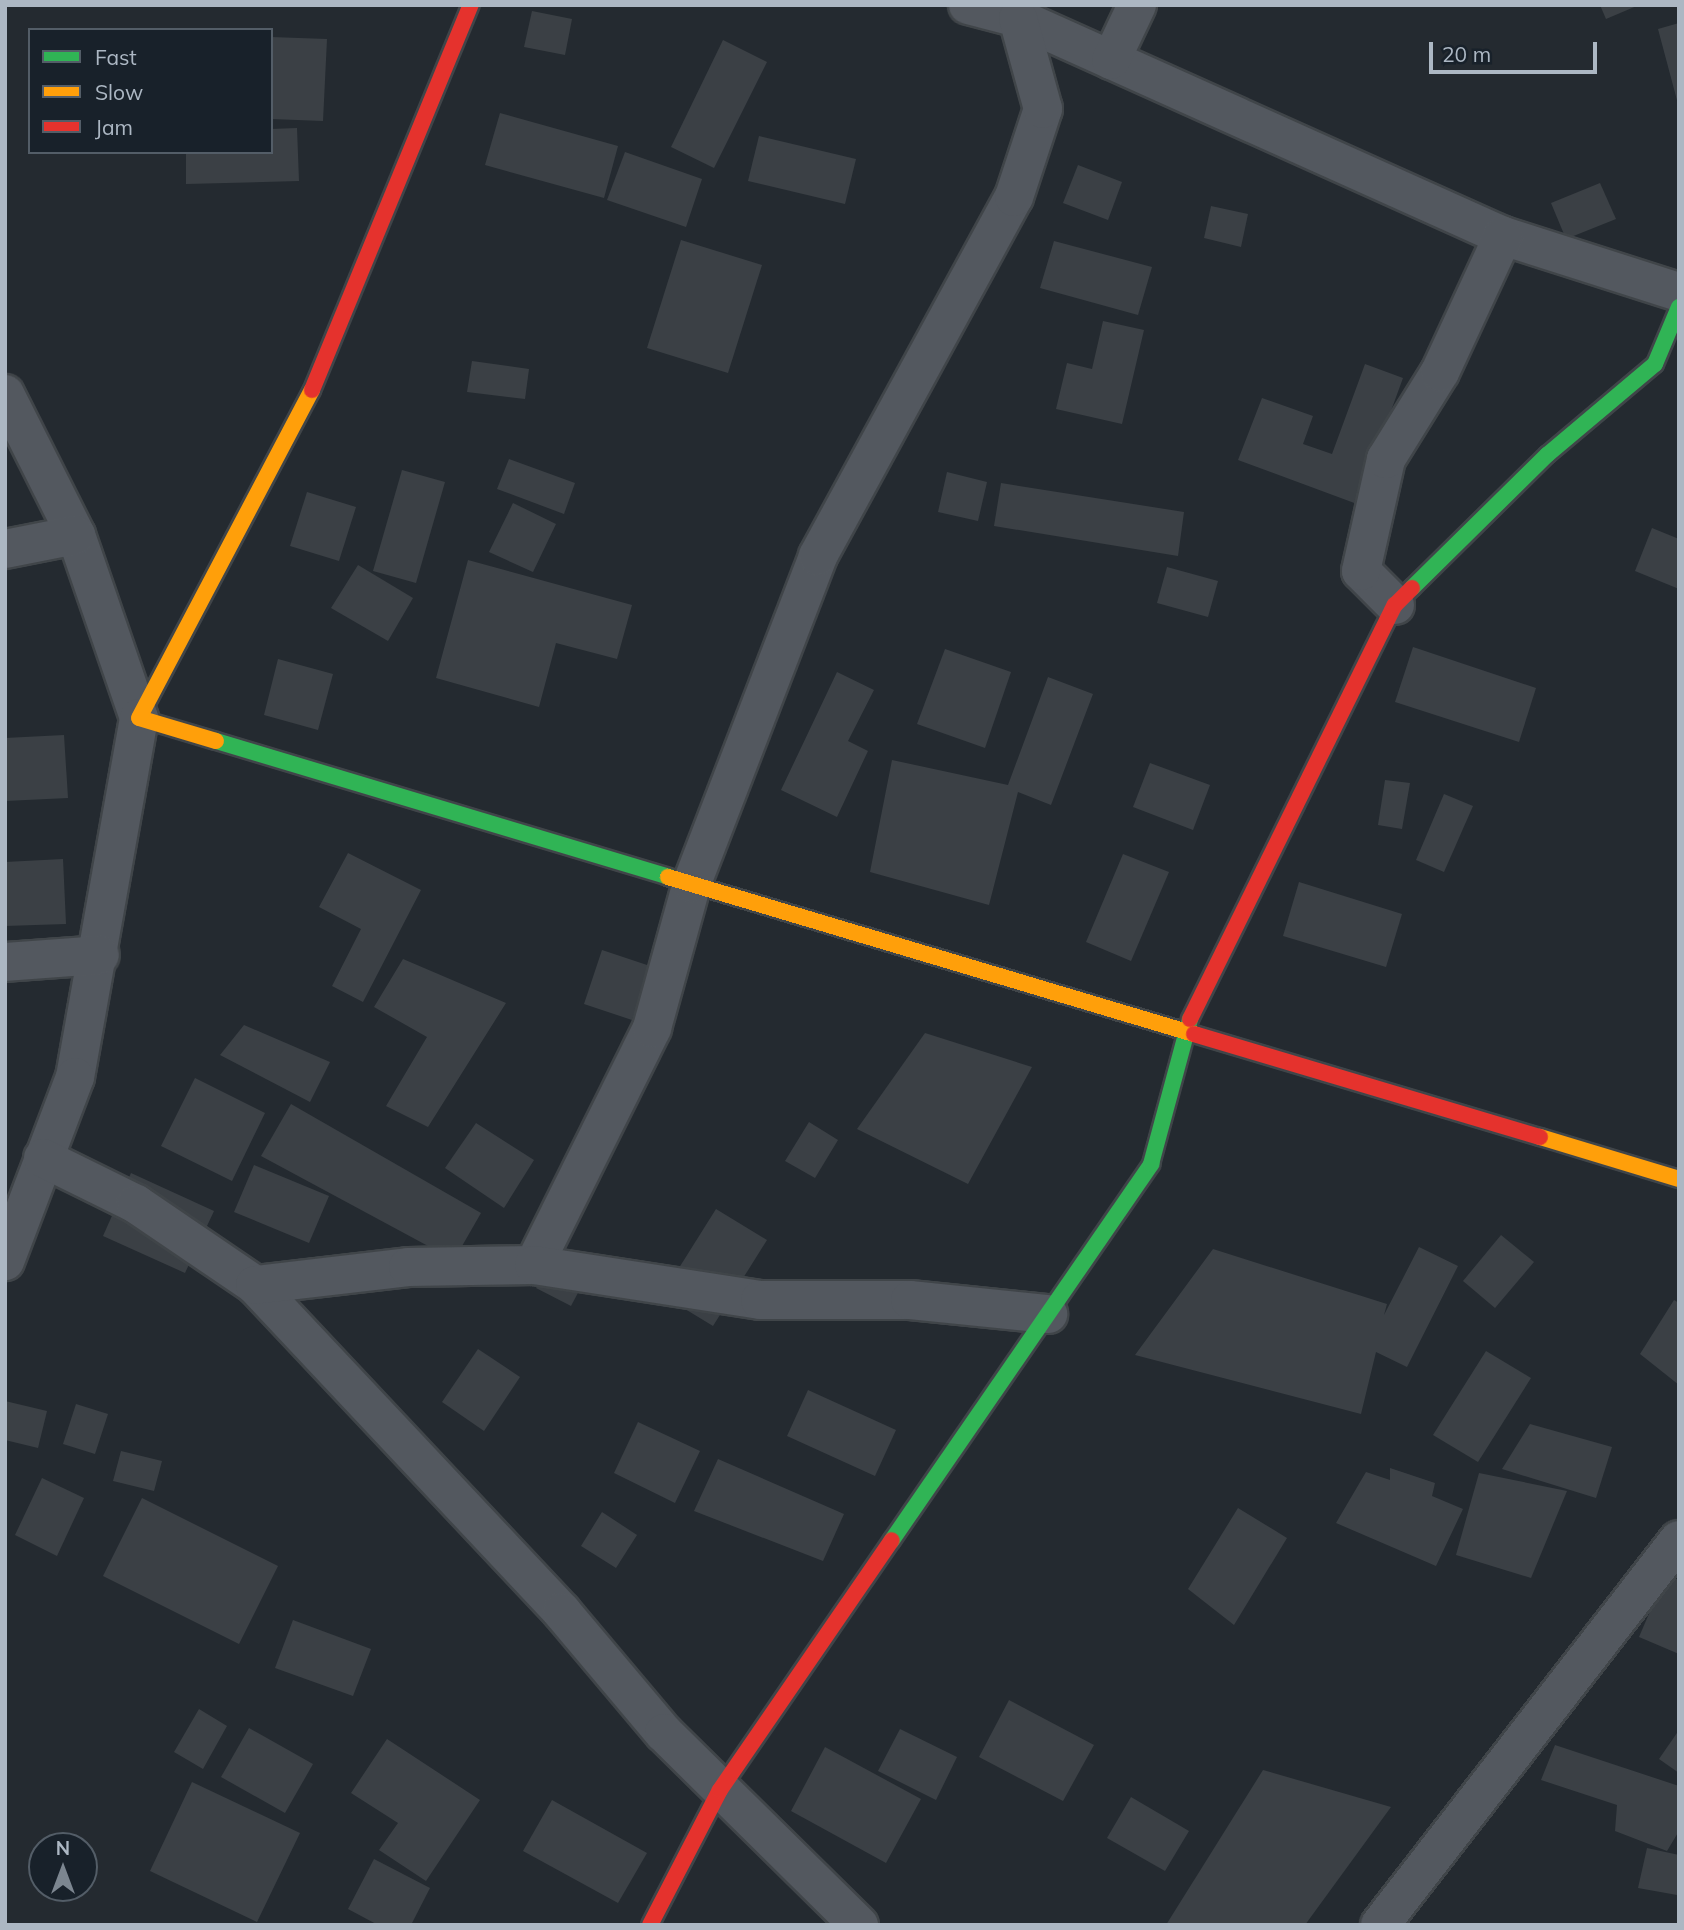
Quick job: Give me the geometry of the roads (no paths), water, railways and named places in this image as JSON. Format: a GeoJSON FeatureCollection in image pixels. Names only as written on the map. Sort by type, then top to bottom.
{"type":"FeatureCollection","features":[{"type":"Feature","properties":{"kind":"street"},"geometry":{"type":"LineString","coordinates":[[5,1261],[75,1077],[100,955],[139,718],[295,430],[471,5]]}},
{"type":"Feature","properties":{"kind":"street"},"geometry":{"type":"LineString","coordinates":[[968,5],[1018,18],[1503,236],[1679,292]]}},
{"type":"Feature","properties":{"kind":"street"},"geometry":{"type":"LineString","coordinates":[[1111,60],[1137,5]]}},
{"type":"Feature","properties":{"kind":"street"},"geometry":{"type":"LineString","coordinates":[[534,1265],[652,1028],[692,883],[818,556],[1014,197],[1043,109],[1018,18]]}},
{"type":"Feature","properties":{"kind":"street"},"geometry":{"type":"LineString","coordinates":[[1395,605],[1361,570],[1386,458],[1440,372],[1503,236]]}},
{"type":"Feature","properties":{"kind":"street"},"geometry":{"type":"LineString","coordinates":[[650,1925],[720,1790],[1151,1164],[1184,1030],[1395,605],[1547,455],[1655,364],[1679,307]]}},
{"type":"Feature","properties":{"kind":"street"},"geometry":{"type":"LineString","coordinates":[[5,394],[76,535],[139,718]]}},
{"type":"Feature","properties":{"kind":"street"},"geometry":{"type":"LineString","coordinates":[[5,549],[76,535]]}},
{"type":"Feature","properties":{"kind":"street"},"geometry":{"type":"LineString","coordinates":[[139,718],[1679,1179]]}},
{"type":"Feature","properties":{"kind":"street"},"geometry":{"type":"LineString","coordinates":[[5,962],[100,955]]}},
{"type":"Feature","properties":{"kind":"street"},"geometry":{"type":"LineString","coordinates":[[43,1158],[136,1204],[255,1285],[720,1790],[859,1925]]}},
{"type":"Feature","properties":{"kind":"street"},"geometry":{"type":"LineString","coordinates":[[255,1285],[408,1267],[534,1265],[760,1300],[910,1300],[1048,1314]]}},
{"type":"Feature","properties":{"kind":"street"},"geometry":{"type":"LineString","coordinates":[[1380,1925],[1679,1540]]}}]}
